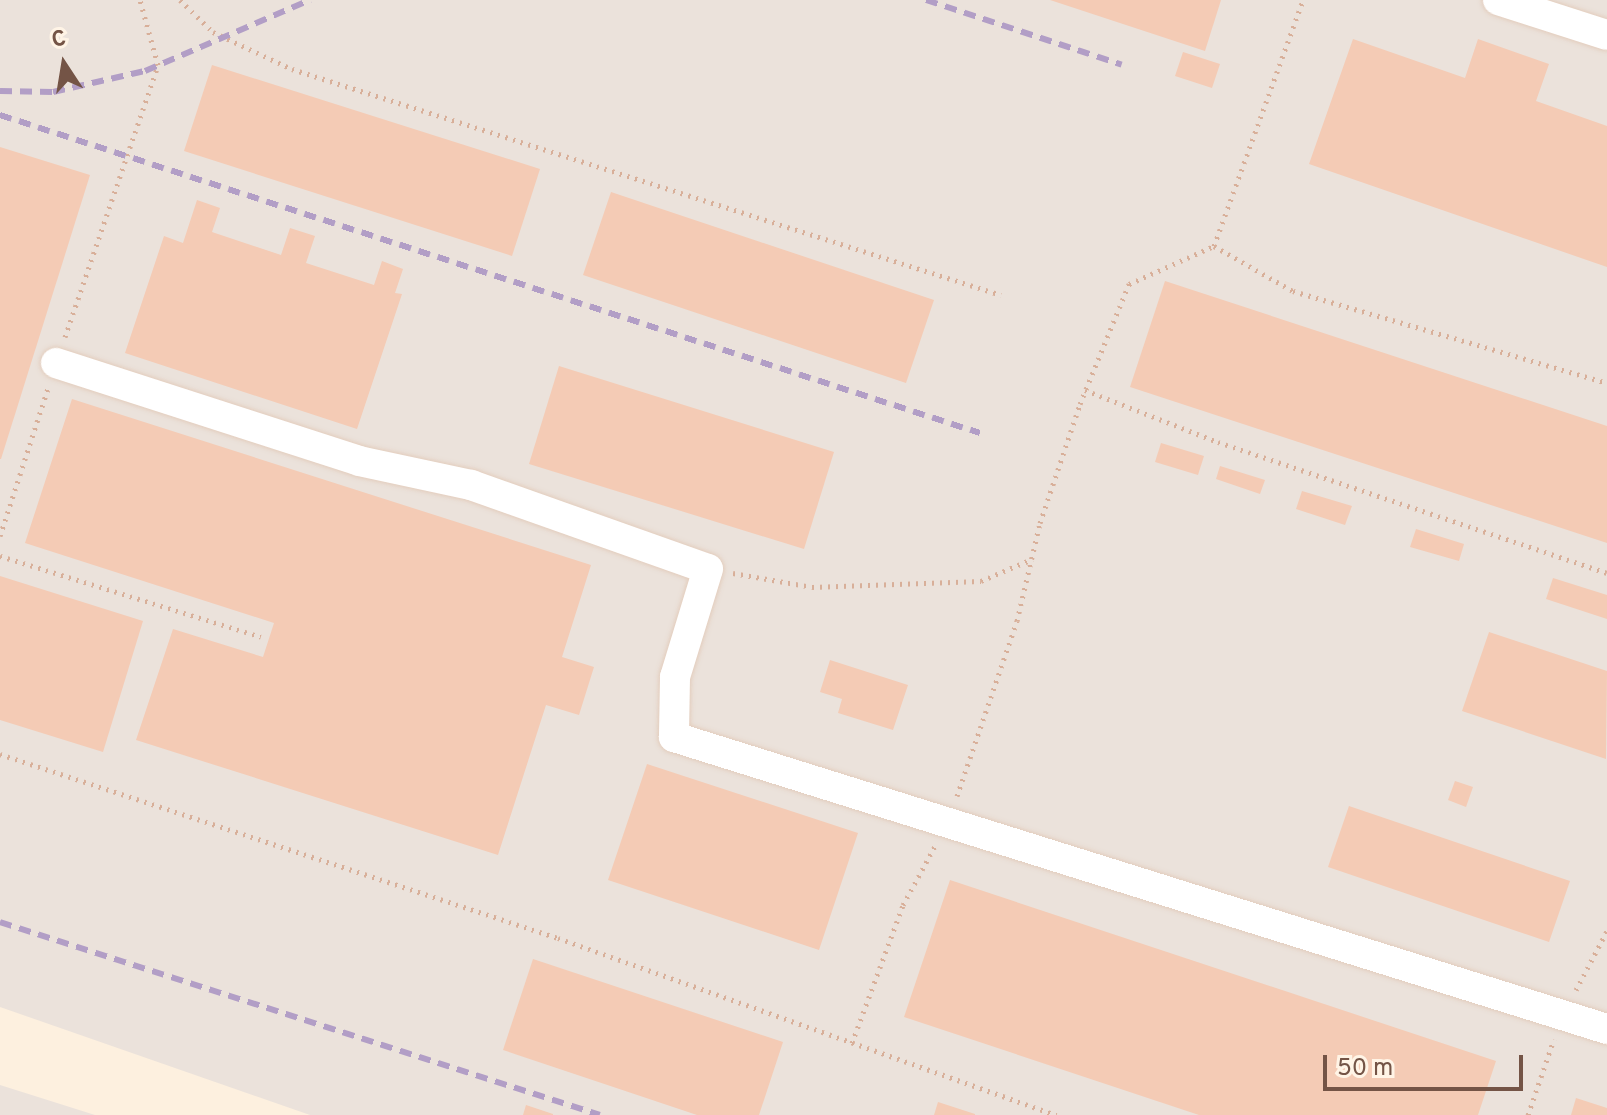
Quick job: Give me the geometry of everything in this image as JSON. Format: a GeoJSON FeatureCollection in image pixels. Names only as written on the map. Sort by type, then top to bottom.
{"type":"FeatureCollection","features":[{"type":"Feature","properties":{"kind":"lane"},"geometry":{"type":"LineString","coordinates":[[1498,0],[1607,35]]}},
{"type":"Feature","properties":{"kind":"lane"},"geometry":{"type":"LineString","coordinates":[[56,363],[359,461],[471,485],[708,569],[675,677],[674,737],[1607,1029]]}},
{"type":"Feature","properties":{"kind":"path"},"geometry":{"type":"LineString","coordinates":[[0,536],[158,65],[140,0]]}},
{"type":"Feature","properties":{"kind":"path"},"geometry":{"type":"LineString","coordinates":[[180,0],[213,32],[292,69],[1001,295]]}},
{"type":"Feature","properties":{"kind":"path"},"geometry":{"type":"LineString","coordinates":[[852,1043],[903,905],[948,822],[1017,621],[1032,559],[1085,390],[1129,284],[1214,246],[1303,0]]}},
{"type":"Feature","properties":{"kind":"path"},"geometry":{"type":"LineString","coordinates":[[1214,246],[1293,291],[1607,383]]}},
{"type":"Feature","properties":{"kind":"path"},"geometry":{"type":"LineString","coordinates":[[1085,390],[1218,442],[1607,573]]}},
{"type":"Feature","properties":{"kind":"path"},"geometry":{"type":"LineString","coordinates":[[0,556],[261,637]]}},
{"type":"Feature","properties":{"kind":"path"},"geometry":{"type":"LineString","coordinates":[[708,569],[812,587],[981,581],[1032,559]]}},
{"type":"Feature","properties":{"kind":"path"},"geometry":{"type":"LineString","coordinates":[[0,754],[295,849],[1056,1115]]}},
{"type":"Feature","properties":{"kind":"shaded area"},"geometry":{"type":"Polygon","coordinates":[[[0,0],[1607,0],[1607,1115],[310,1115],[0,1007],[0,0]]]}},
{"type":"Feature","properties":{"kind":"shaded area"},"geometry":{"type":"Polygon","coordinates":[[[0,1085],[95,1115],[0,1115],[0,1085]]]}},
{"type":"Feature","properties":{"kind":"building"},"geometry":{"type":"Polygon","coordinates":[[[1050,0],[1221,0],[1205,51],[1050,0]]]}},
{"type":"Feature","properties":{"kind":"building"},"geometry":{"type":"Polygon","coordinates":[[[1353,39],[1465,78],[1478,39],[1549,64],[1536,101],[1607,126],[1607,267],[1309,164],[1353,39]]]}},
{"type":"Feature","properties":{"kind":"building"},"geometry":{"type":"Polygon","coordinates":[[[1183,52],[1220,64],[1212,88],[1175,76],[1183,52]]]}},
{"type":"Feature","properties":{"kind":"building"},"geometry":{"type":"Polygon","coordinates":[[[212,65],[540,169],[512,256],[184,151],[212,65]]]}},
{"type":"Feature","properties":{"kind":"building"},"geometry":{"type":"Polygon","coordinates":[[[0,147],[90,175],[1,459],[0,459],[0,147]]]}},
{"type":"Feature","properties":{"kind":"building"},"geometry":{"type":"Polygon","coordinates":[[[611,192],[934,300],[906,383],[583,275],[611,192]]]}},
{"type":"Feature","properties":{"kind":"building"},"geometry":{"type":"Polygon","coordinates":[[[197,200],[220,208],[212,232],[281,255],[290,228],[315,236],[306,263],[374,285],[382,261],[403,269],[395,293],[402,294],[357,429],[125,353],[164,236],[183,243],[197,200]]]}},
{"type":"Feature","properties":{"kind":"building"},"geometry":{"type":"Polygon","coordinates":[[[1165,281],[1607,426],[1607,543],[1130,387],[1165,281]]]}},
{"type":"Feature","properties":{"kind":"building"},"geometry":{"type":"Polygon","coordinates":[[[559,366],[834,452],[804,549],[529,464],[559,366]]]}},
{"type":"Feature","properties":{"kind":"building"},"geometry":{"type":"Polygon","coordinates":[[[72,399],[591,565],[562,657],[594,667],[579,715],[546,705],[498,855],[136,740],[173,629],[263,657],[274,623],[25,543],[72,399]]]}},
{"type":"Feature","properties":{"kind":"building"},"geometry":{"type":"Polygon","coordinates":[[[1161,443],[1204,456],[1198,475],[1155,462],[1161,443]]]}},
{"type":"Feature","properties":{"kind":"building"},"geometry":{"type":"Polygon","coordinates":[[[1220,466],[1265,480],[1260,494],[1216,479],[1220,466]]]}},
{"type":"Feature","properties":{"kind":"building"},"geometry":{"type":"Polygon","coordinates":[[[1302,491],[1352,506],[1345,525],[1296,509],[1302,491]]]}},
{"type":"Feature","properties":{"kind":"building"},"geometry":{"type":"Polygon","coordinates":[[[1416,529],[1464,544],[1459,561],[1410,547],[1416,529]]]}},
{"type":"Feature","properties":{"kind":"building"},"geometry":{"type":"Polygon","coordinates":[[[0,576],[143,621],[103,752],[0,720],[0,576]]]}},
{"type":"Feature","properties":{"kind":"building"},"geometry":{"type":"Polygon","coordinates":[[[1553,578],[1607,595],[1607,619],[1546,599],[1553,578]]]}},
{"type":"Feature","properties":{"kind":"building"},"geometry":{"type":"Polygon","coordinates":[[[1489,632],[1607,671],[1606,759],[1462,711],[1489,632]]]}},
{"type":"Feature","properties":{"kind":"building"},"geometry":{"type":"Polygon","coordinates":[[[830,660],[908,685],[893,730],[838,713],[842,699],[820,692],[830,660]]]}},
{"type":"Feature","properties":{"kind":"building"},"geometry":{"type":"Polygon","coordinates":[[[647,764],[858,833],[819,950],[608,880],[647,764]]]}},
{"type":"Feature","properties":{"kind":"building"},"geometry":{"type":"Polygon","coordinates":[[[1455,781],[1473,787],[1466,807],[1448,800],[1455,781]]]}},
{"type":"Feature","properties":{"kind":"building"},"geometry":{"type":"Polygon","coordinates":[[[1349,806],[1570,881],[1549,942],[1328,867],[1349,806]]]}},
{"type":"Feature","properties":{"kind":"building"},"geometry":{"type":"Polygon","coordinates":[[[950,880],[1496,1061],[1478,1115],[1199,1115],[904,1017],[950,880]]]}},
{"type":"Feature","properties":{"kind":"building"},"geometry":{"type":"Polygon","coordinates":[[[533,959],[783,1042],[759,1115],[697,1115],[503,1050],[533,959]]]}},
{"type":"Feature","properties":{"kind":"building"},"geometry":{"type":"Polygon","coordinates":[[[1576,1098],[1607,1108],[1607,1115],[1571,1115],[1576,1098]]]}},
{"type":"Feature","properties":{"kind":"building"},"geometry":{"type":"Polygon","coordinates":[[[938,1102],[975,1114],[975,1115],[934,1115],[938,1102]]]}},
{"type":"Feature","properties":{"kind":"building"},"geometry":{"type":"Polygon","coordinates":[[[526,1105],[553,1114],[553,1115],[523,1115],[526,1105]]]}},
{"type":"Feature","properties":{"kind":"railway"},"geometry":{"type":"LineString","coordinates":[[0,91],[53,92],[145,71],[310,0]]}},
{"type":"Feature","properties":{"kind":"railway"},"geometry":{"type":"LineString","coordinates":[[926,0],[1122,65]]}},
{"type":"Feature","properties":{"kind":"railway"},"geometry":{"type":"LineString","coordinates":[[0,115],[980,433]]}},
{"type":"Feature","properties":{"kind":"railway"},"geometry":{"type":"LineString","coordinates":[[0,922],[600,1115]]}}]}
